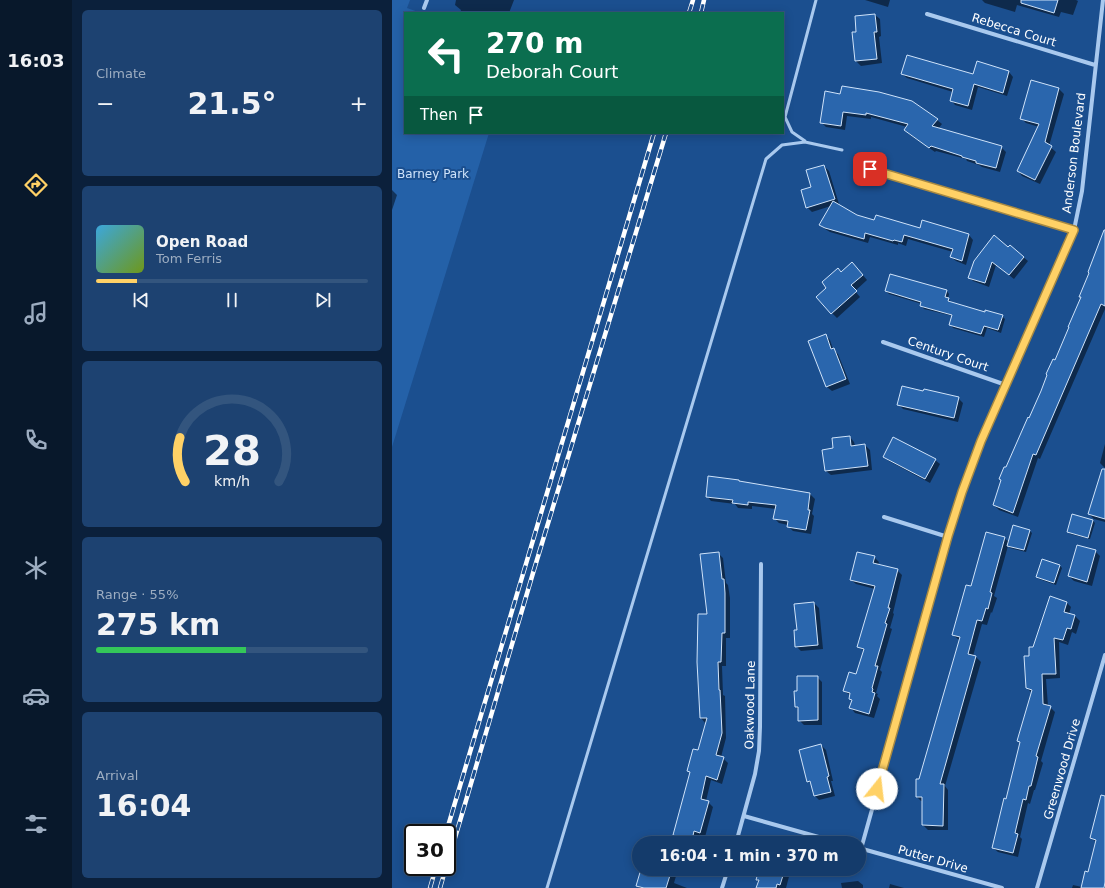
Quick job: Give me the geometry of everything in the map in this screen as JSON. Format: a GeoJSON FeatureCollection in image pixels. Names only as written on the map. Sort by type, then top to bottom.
{"type":"FeatureCollection","features":[{"type":"Feature","properties":{"kind":"street"},"geometry":{"type":"LineString","coordinates":[[424,8],[427,0]]}},
{"type":"Feature","properties":{"kind":"street","name":"Anderson Boulevard"},"geometry":{"type":"LineString","coordinates":[[864,836],[948,536],[962,492],[981,441],[1074,230],[1082,191],[1103,0]]}},
{"type":"Feature","properties":{"kind":"street","name":"Rebecca Court"},"geometry":{"type":"LineString","coordinates":[[927,14],[1095,65]]}},
{"type":"Feature","properties":{"kind":"street"},"geometry":{"type":"LineString","coordinates":[[870,169],[1074,230]]}},
{"type":"Feature","properties":{"kind":"street","name":"Century Court"},"geometry":{"type":"LineString","coordinates":[[883,342],[1006,385]]}},
{"type":"Feature","properties":{"kind":"street"},"geometry":{"type":"LineString","coordinates":[[884,517],[948,536]]}},
{"type":"Feature","properties":{"kind":"street","name":"Oakwood Lane"},"geometry":{"type":"LineString","coordinates":[[738,836],[755,774],[759,751],[761,564]]}},
{"type":"Feature","properties":{"kind":"street","name":"Greenwood Drive"},"geometry":{"type":"LineString","coordinates":[[1037,888],[1105,655]]}},
{"type":"Feature","properties":{"kind":"street"},"geometry":{"type":"LineString","coordinates":[[744,816],[815,836]]}},
{"type":"Feature","properties":{"kind":"street","name":"Putter Drive"},"geometry":{"type":"LineString","coordinates":[[866,851],[1002,888]]}},
{"type":"Feature","properties":{"kind":"street"},"geometry":{"type":"LineString","coordinates":[[722,888],[726,876]]}},
{"type":"Feature","properties":{"kind":"lane"},"geometry":{"type":"LineString","coordinates":[[807,142],[792,132],[786,117],[816,0]]}},
{"type":"Feature","properties":{"kind":"lane"},"geometry":{"type":"LineString","coordinates":[[547,888],[766,159],[782,145],[805,142],[842,150]]}},
{"type":"Feature","properties":{"kind":"green space","name":"Barney Park"},"geometry":{"type":"Polygon","coordinates":[[[392,0],[410,0],[407,8],[418,12],[404,12],[404,134],[489,134],[392,447],[392,0]]]}},
{"type":"Feature","properties":{"kind":"building"},"geometry":{"type":"Polygon","coordinates":[[[1021,0],[1058,0],[1054,13],[1021,3],[1021,0]]]}},
{"type":"Feature","properties":{"kind":"building"},"geometry":{"type":"Polygon","coordinates":[[[875,14],[877,32],[874,32],[877,59],[855,61],[852,32],[856,32],[855,16],[875,14]]]}},
{"type":"Feature","properties":{"kind":"building"},"geometry":{"type":"Polygon","coordinates":[[[907,55],[973,74],[977,61],[1009,71],[1003,93],[974,84],[968,106],[950,101],[953,89],[901,74],[907,55]]]}},
{"type":"Feature","properties":{"kind":"building"},"geometry":{"type":"Polygon","coordinates":[[[1031,80],[1059,88],[1045,142],[1052,146],[1035,180],[1017,171],[1039,124],[1020,119],[1031,80]]]}},
{"type":"Feature","properties":{"kind":"building"},"geometry":{"type":"Polygon","coordinates":[[[842,86],[879,92],[912,101],[938,119],[932,126],[1002,146],[996,168],[976,163],[976,161],[931,146],[929,148],[904,130],[908,124],[866,113],[866,115],[843,112],[841,126],[820,123],[825,91],[840,94],[842,86]]]}},
{"type":"Feature","properties":{"kind":"building"},"geometry":{"type":"Polygon","coordinates":[[[824,165],[835,199],[806,208],[801,190],[811,187],[806,170],[824,165]]]}},
{"type":"Feature","properties":{"kind":"building"},"geometry":{"type":"Polygon","coordinates":[[[833,201],[857,215],[874,220],[876,215],[920,228],[922,220],[969,234],[962,261],[950,257],[953,249],[904,235],[902,242],[865,233],[864,239],[825,228],[819,225],[833,201]]]}},
{"type":"Feature","properties":{"kind":"building"},"geometry":{"type":"Polygon","coordinates":[[[1104,230],[1105,306],[1101,304],[1036,455],[1033,454],[1013,513],[993,505],[1001,480],[999,479],[1004,467],[1006,467],[1028,417],[1029,418],[1041,391],[1047,375],[1046,374],[1053,359],[1055,360],[1069,327],[1104,230]]]}},
{"type":"Feature","properties":{"kind":"building"},"geometry":{"type":"Polygon","coordinates":[[[994,235],[1008,247],[1010,245],[1024,257],[1009,275],[992,262],[985,283],[968,278],[974,261],[994,235]]]}},
{"type":"Feature","properties":{"kind":"building"},"geometry":{"type":"Polygon","coordinates":[[[852,262],[863,275],[851,285],[857,291],[831,314],[816,297],[826,288],[822,282],[838,268],[841,272],[852,262]]]}},
{"type":"Feature","properties":{"kind":"building"},"geometry":{"type":"Polygon","coordinates":[[[890,274],[947,290],[945,297],[949,298],[948,301],[985,312],[985,310],[1003,315],[998,330],[984,326],[981,334],[949,325],[952,315],[920,306],[921,302],[885,291],[890,274]]]}},
{"type":"Feature","properties":{"kind":"building"},"geometry":{"type":"Polygon","coordinates":[[[826,334],[831,349],[834,348],[846,379],[826,387],[808,341],[826,334]]]}},
{"type":"Feature","properties":{"kind":"building"},"geometry":{"type":"Polygon","coordinates":[[[902,386],[923,391],[924,389],[959,397],[954,418],[897,405],[902,386]]]}},
{"type":"Feature","properties":{"kind":"building"},"geometry":{"type":"Polygon","coordinates":[[[850,436],[851,446],[865,444],[868,466],[825,471],[822,450],[833,448],[832,438],[850,436]]]}},
{"type":"Feature","properties":{"kind":"building"},"geometry":{"type":"Polygon","coordinates":[[[893,437],[936,459],[925,479],[883,457],[893,437]]]}},
{"type":"Feature","properties":{"kind":"building"},"geometry":{"type":"Polygon","coordinates":[[[1102,469],[1105,469],[1105,519],[1088,514],[1102,469]]]}},
{"type":"Feature","properties":{"kind":"building"},"geometry":{"type":"Polygon","coordinates":[[[708,476],[810,493],[808,510],[810,510],[806,530],[787,527],[788,521],[773,519],[776,505],[748,502],[748,505],[732,503],[733,500],[706,497],[708,476]]]}},
{"type":"Feature","properties":{"kind":"building"},"geometry":{"type":"Polygon","coordinates":[[[1072,514],[1093,520],[1088,538],[1067,532],[1072,514]]]}},
{"type":"Feature","properties":{"kind":"building"},"geometry":{"type":"Polygon","coordinates":[[[1013,525],[1030,530],[1024,550],[1007,546],[1013,525]]]}},
{"type":"Feature","properties":{"kind":"building"},"geometry":{"type":"Polygon","coordinates":[[[986,532],[1005,537],[990,592],[992,593],[988,609],[986,608],[982,621],[977,620],[968,654],[976,656],[940,784],[944,784],[943,826],[922,825],[922,797],[916,797],[916,779],[919,779],[960,637],[952,635],[966,585],[971,586],[986,532]]]}},
{"type":"Feature","properties":{"kind":"building"},"geometry":{"type":"Polygon","coordinates":[[[1077,545],[1096,550],[1087,582],[1068,576],[1077,545]]]}},
{"type":"Feature","properties":{"kind":"building"},"geometry":{"type":"Polygon","coordinates":[[[719,552],[722,579],[724,579],[725,633],[722,633],[721,662],[718,662],[722,733],[716,755],[724,757],[717,780],[706,776],[701,799],[709,801],[700,833],[694,831],[693,836],[677,836],[673,835],[690,772],[687,771],[693,749],[698,750],[707,718],[700,718],[697,662],[698,614],[707,614],[700,554],[719,552]]]}},
{"type":"Feature","properties":{"kind":"building"},"geometry":{"type":"Polygon","coordinates":[[[857,552],[875,556],[873,563],[898,569],[888,608],[890,608],[885,623],[887,624],[875,666],[878,666],[872,692],[875,693],[869,714],[849,708],[852,700],[849,699],[850,693],[843,691],[849,672],[856,674],[864,649],[857,647],[875,586],[850,580],[857,552]]]}},
{"type":"Feature","properties":{"kind":"building"},"geometry":{"type":"Polygon","coordinates":[[[1042,559],[1060,565],[1054,583],[1036,577],[1042,559]]]}},
{"type":"Feature","properties":{"kind":"building"},"geometry":{"type":"Polygon","coordinates":[[[1050,596],[1067,602],[1064,612],[1075,615],[1071,629],[1067,628],[1063,640],[1054,638],[1056,674],[1042,674],[1043,704],[1051,706],[1036,756],[1038,757],[1031,786],[1029,786],[1026,800],[1023,799],[1015,833],[1018,834],[1013,853],[992,848],[1020,742],[1017,741],[1032,690],[1026,688],[1024,656],[1029,656],[1029,647],[1033,647],[1050,596]]]}},
{"type":"Feature","properties":{"kind":"building"},"geometry":{"type":"Polygon","coordinates":[[[814,602],[818,645],[795,647],[794,630],[797,630],[794,604],[814,602]]]}},
{"type":"Feature","properties":{"kind":"building"},"geometry":{"type":"Polygon","coordinates":[[[797,676],[818,676],[818,720],[798,721],[798,707],[795,707],[794,691],[797,691],[797,676]]]}},
{"type":"Feature","properties":{"kind":"building"},"geometry":{"type":"Polygon","coordinates":[[[821,744],[829,776],[827,777],[831,792],[814,796],[810,781],[807,782],[799,750],[821,744]]]}},
{"type":"Feature","properties":{"kind":"building"},"geometry":{"type":"Polygon","coordinates":[[[1101,795],[1105,796],[1104,888],[1081,888],[1085,871],[1088,872],[1096,840],[1090,838],[1101,795]]]}},
{"type":"Feature","properties":{"kind":"building"},"geometry":{"type":"Polygon","coordinates":[[[639,876],[670,876],[666,888],[644,888],[636,886],[639,876]]]}},
{"type":"Feature","properties":{"kind":"building"},"geometry":{"type":"Polygon","coordinates":[[[757,876],[783,876],[780,885],[777,884],[776,888],[756,888],[759,880],[756,880],[757,876]]]}},
{"type":"Feature","properties":{"kind":"railway"},"geometry":{"type":"LineString","coordinates":[[689,12],[693,0]]}},
{"type":"Feature","properties":{"kind":"railway"},"geometry":{"type":"LineString","coordinates":[[701,12],[704,0]]}},
{"type":"Feature","properties":{"kind":"railway"},"geometry":{"type":"LineString","coordinates":[[449,824],[654,134]]}},
{"type":"Feature","properties":{"kind":"railway"},"geometry":{"type":"LineString","coordinates":[[456,834],[533,573],[666,134]]}},
{"type":"Feature","properties":{"kind":"railway"},"geometry":{"type":"LineString","coordinates":[[430,888],[433,876]]}},
{"type":"Feature","properties":{"kind":"railway"},"geometry":{"type":"LineString","coordinates":[[440,888],[443,876]]}},
{"type":"Feature","properties":{"kind":"route"},"geometry":{"type":"LineString","coordinates":[[870,169],[1074,230],[981,441],[962,492],[948,536],[877,789]]}}]}
